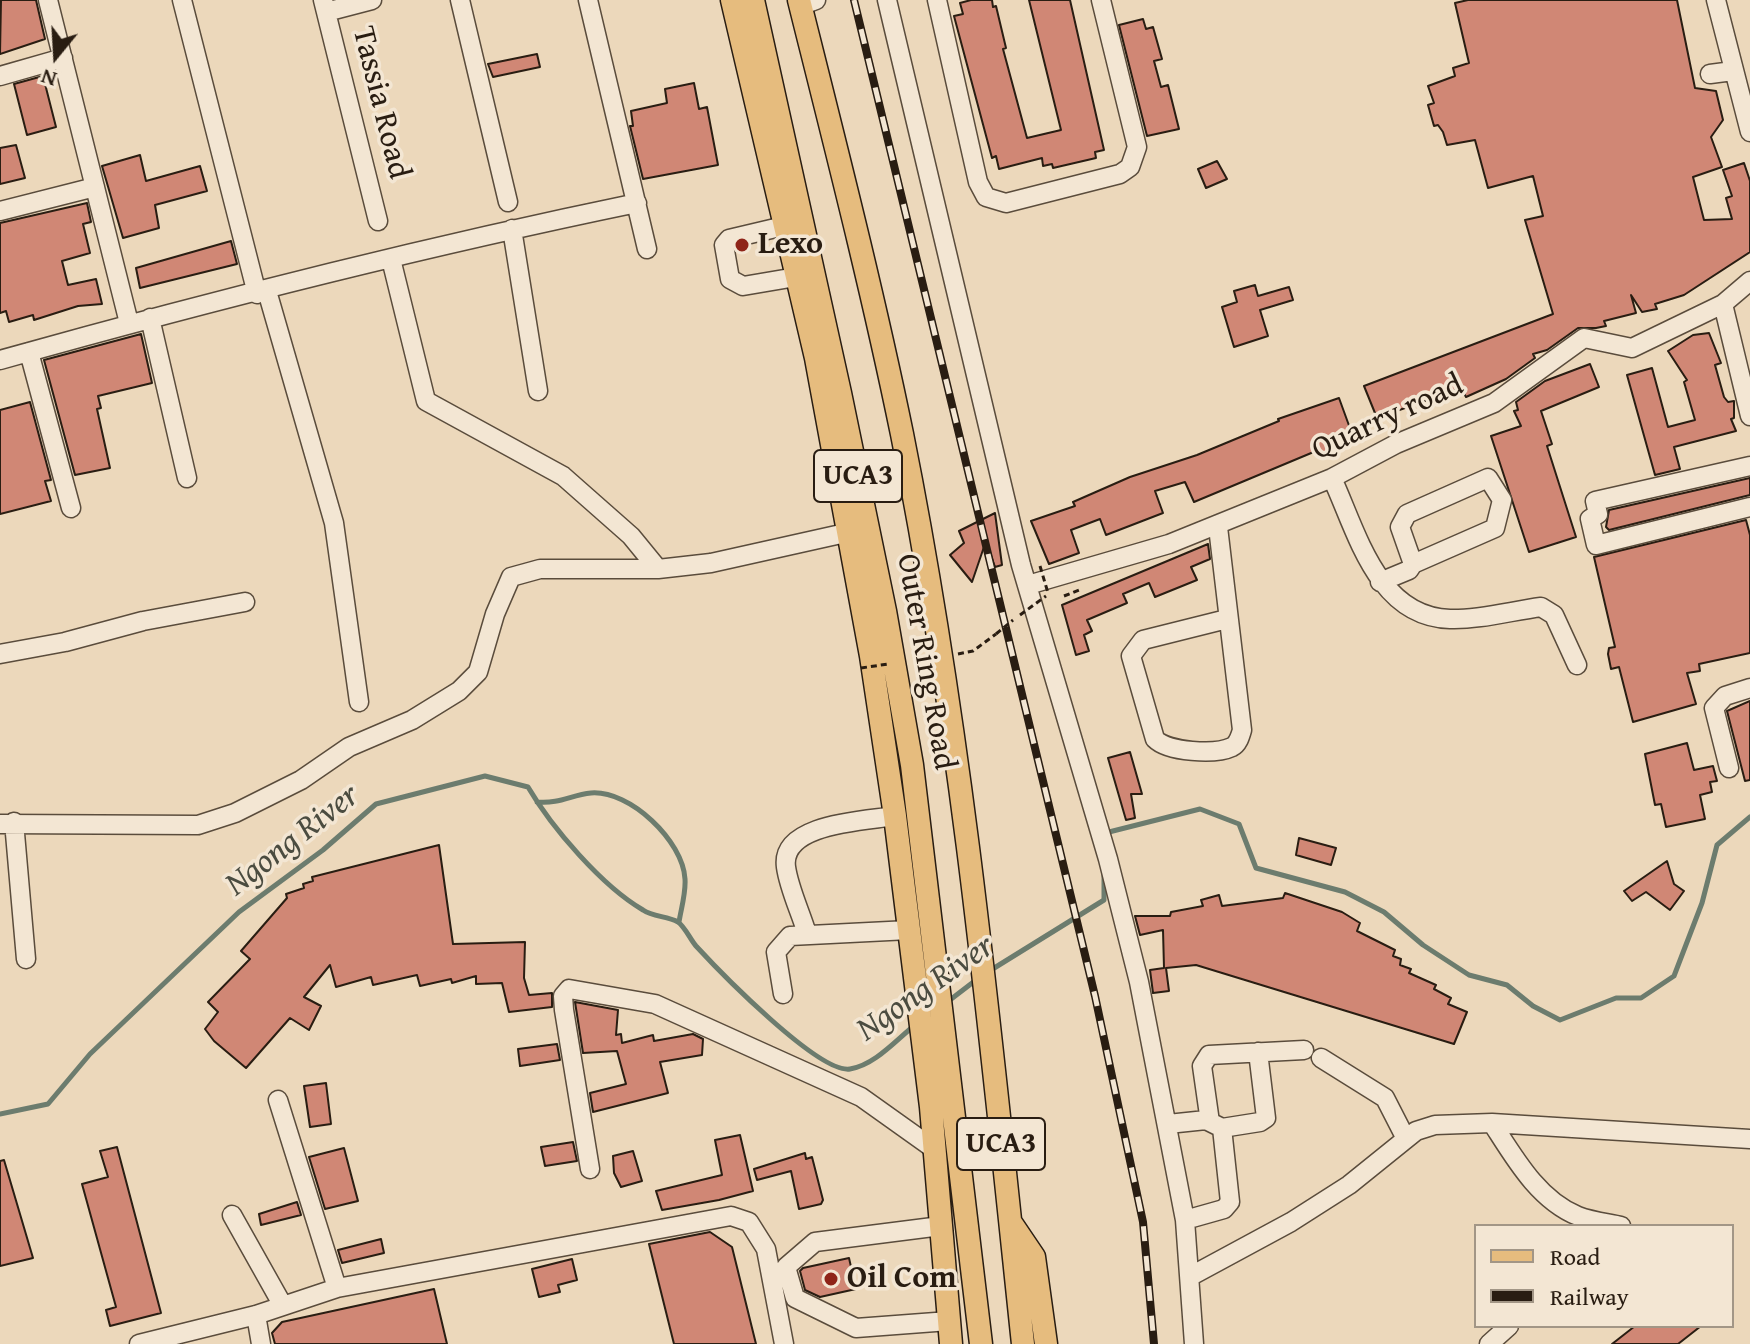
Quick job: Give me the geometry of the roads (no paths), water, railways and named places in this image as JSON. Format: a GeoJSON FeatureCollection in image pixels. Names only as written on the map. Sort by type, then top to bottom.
{"type":"FeatureCollection","features":[{"type":"Feature","properties":{"kind":"main road","name":"UCA3"},"geometry":{"type":"LineString","coordinates":[[732,0],[816,358],[850,532],[894,808],[914,970],[941,1105],[934,1149],[951,1344]]}},
{"type":"Feature","properties":{"kind":"main road","name":"Outer Ring Road"},"geometry":{"type":"LineString","coordinates":[[753,0],[840,393],[885,611],[912,765],[936,958],[941,1105],[981,1344]]}},
{"type":"Feature","properties":{"kind":"main road","name":"Outer Ring Road"},"geometry":{"type":"LineString","coordinates":[[805,2],[901,433],[962,808],[1023,1344]]}},
{"type":"Feature","properties":{"kind":"main road"},"geometry":{"type":"LineString","coordinates":[[816,358],[840,393]]}},
{"type":"Feature","properties":{"kind":"main road"},"geometry":{"type":"LineString","coordinates":[[894,808],[912,765]]}},
{"type":"Feature","properties":{"kind":"main road","name":"Outer Ring Road"},"geometry":{"type":"LineString","coordinates":[[1010,1222],[1034,1257],[1046,1344]]}},
{"type":"Feature","properties":{"kind":"street"},"geometry":{"type":"LineString","coordinates":[[48,0],[129,323]]}},
{"type":"Feature","properties":{"kind":"street"},"geometry":{"type":"LineString","coordinates":[[182,0],[262,292],[334,523],[359,702]]}},
{"type":"Feature","properties":{"kind":"street"},"geometry":{"type":"LineString","coordinates":[[325,6],[372,0]]}},
{"type":"Feature","properties":{"kind":"street"},"geometry":{"type":"LineString","coordinates":[[460,0],[508,202]]}},
{"type":"Feature","properties":{"kind":"street"},"geometry":{"type":"LineString","coordinates":[[588,0],[647,249]]}},
{"type":"Feature","properties":{"kind":"street"},"geometry":{"type":"LineString","coordinates":[[887,0],[1028,585],[1139,982],[1185,1220],[1194,1344]]}},
{"type":"Feature","properties":{"kind":"street"},"geometry":{"type":"LineString","coordinates":[[937,0],[978,182],[986,197],[1006,203],[1120,174],[1135,158],[1137,147],[1101,0]]}},
{"type":"Feature","properties":{"kind":"street"},"geometry":{"type":"LineString","coordinates":[[1716,0],[1750,132]]}},
{"type":"Feature","properties":{"kind":"street","name":"Tassia Road"},"geometry":{"type":"LineString","coordinates":[[325,6],[378,221]]}},
{"type":"Feature","properties":{"kind":"street"},"geometry":{"type":"LineString","coordinates":[[0,76],[63,58]]}},
{"type":"Feature","properties":{"kind":"street"},"geometry":{"type":"LineString","coordinates":[[1710,74],[1733,71]]}},
{"type":"Feature","properties":{"kind":"street"},"geometry":{"type":"LineString","coordinates":[[0,211],[95,187]]}},
{"type":"Feature","properties":{"kind":"street"},"geometry":{"type":"LineString","coordinates":[[0,360],[129,323],[512,229],[637,203]]}},
{"type":"Feature","properties":{"kind":"street"},"geometry":{"type":"LineString","coordinates":[[784,226],[729,239],[724,245],[730,279],[743,286],[796,277]]}},
{"type":"Feature","properties":{"kind":"street"},"geometry":{"type":"LineString","coordinates":[[512,229],[538,391]]}},
{"type":"Feature","properties":{"kind":"street"},"geometry":{"type":"LineString","coordinates":[[391,259],[426,401],[563,476],[631,536],[658,569]]}},
{"type":"Feature","properties":{"kind":"street","name":"Quarry road"},"geometry":{"type":"LineString","coordinates":[[1028,585],[1218,527],[1332,478],[1396,444],[1494,403],[1584,338],[1632,348],[1723,304],[1750,281]]}},
{"type":"Feature","properties":{"kind":"street"},"geometry":{"type":"LineString","coordinates":[[1723,304],[1750,416]]}},
{"type":"Feature","properties":{"kind":"street"},"geometry":{"type":"LineString","coordinates":[[150,318],[187,478]]}},
{"type":"Feature","properties":{"kind":"street"},"geometry":{"type":"LineString","coordinates":[[29,352],[71,508]]}},
{"type":"Feature","properties":{"kind":"street"},"geometry":{"type":"LineString","coordinates":[[1750,466],[1595,501],[1598,514],[1590,519],[1596,545],[1750,507]]}},
{"type":"Feature","properties":{"kind":"street"},"geometry":{"type":"LineString","coordinates":[[1332,478],[1380,582],[1400,602],[1437,618],[1453,620],[1541,607],[1549,610],[1577,665]]}},
{"type":"Feature","properties":{"kind":"street"},"geometry":{"type":"LineString","coordinates":[[1380,582],[1495,528],[1502,500],[1488,478],[1402,519],[1400,527],[1413,564]]}},
{"type":"Feature","properties":{"kind":"street"},"geometry":{"type":"LineString","coordinates":[[1218,527],[1242,730],[1239,740],[1228,748],[1174,750],[1163,746],[1155,739],[1131,656],[1135,646],[1143,640],[1227,619]]}},
{"type":"Feature","properties":{"kind":"street"},"geometry":{"type":"LineString","coordinates":[[26,959],[7,823],[198,825],[235,813],[301,780],[349,747],[412,720],[459,691],[478,672],[495,614],[511,577],[540,569],[658,569],[711,563],[850,532]]}},
{"type":"Feature","properties":{"kind":"street"},"geometry":{"type":"LineString","coordinates":[[0,654],[65,642],[143,621],[245,602]]}},
{"type":"Feature","properties":{"kind":"street"},"geometry":{"type":"LineString","coordinates":[[1729,768],[1714,708],[1725,696],[1750,688]]}},
{"type":"Feature","properties":{"kind":"street"},"geometry":{"type":"LineString","coordinates":[[807,934],[786,866],[791,847],[809,831],[894,808]]}},
{"type":"Feature","properties":{"kind":"street"},"geometry":{"type":"LineString","coordinates":[[783,994],[776,952],[790,936],[909,930]]}},
{"type":"Feature","properties":{"kind":"street"},"geometry":{"type":"LineString","coordinates":[[590,1169],[580,1092],[565,1017],[563,996],[569,989],[655,1004],[861,1097],[934,1149]]}},
{"type":"Feature","properties":{"kind":"street"},"geometry":{"type":"LineString","coordinates":[[1168,1124],[1216,1125],[1260,1122],[1266,1118],[1258,1052]]}},
{"type":"Feature","properties":{"kind":"street"},"geometry":{"type":"LineString","coordinates":[[1185,1220],[1224,1209],[1230,1202],[1202,1066],[1209,1055],[1258,1052],[1313,1054],[1385,1098],[1406,1139]]}},
{"type":"Feature","properties":{"kind":"street"},"geometry":{"type":"LineString","coordinates":[[278,1100],[337,1288]]}},
{"type":"Feature","properties":{"kind":"street"},"geometry":{"type":"LineString","coordinates":[[1492,1123],[1520,1165],[1555,1203],[1578,1216],[1612,1224]]}},
{"type":"Feature","properties":{"kind":"street"},"geometry":{"type":"LineString","coordinates":[[1191,1276],[1349,1185],[1406,1139],[1435,1125],[1492,1123],[1750,1139]]}},
{"type":"Feature","properties":{"kind":"street"},"geometry":{"type":"LineString","coordinates":[[232,1215],[282,1304]]}},
{"type":"Feature","properties":{"kind":"street"},"geometry":{"type":"LineString","coordinates":[[139,1344],[256,1315],[337,1288],[731,1216],[749,1222],[766,1249],[784,1344]]}},
{"type":"Feature","properties":{"kind":"street"},"geometry":{"type":"LineString","coordinates":[[941,1226],[815,1242],[786,1267],[795,1298],[856,1328],[949,1321]]}},
{"type":"Feature","properties":{"kind":"street"},"geometry":{"type":"LineString","coordinates":[[256,1315],[261,1344]]}},
{"type":"Feature","properties":{"kind":"street"},"geometry":{"type":"LineString","coordinates":[[1489,1344],[1507,1328]]}},
{"type":"Feature","properties":{"kind":"waterway","name":"Ngong River"},"geometry":{"type":"LineString","coordinates":[[0,1114],[48,1104],[90,1054],[239,912],[323,850],[376,804],[485,776],[528,787],[564,838],[611,886],[643,910],[678,922],[696,946],[747,997],[816,1055],[835,1066],[859,1067],[877,1057],[915,1025]]}},
{"type":"Feature","properties":{"kind":"waterway"},"geometry":{"type":"LineString","coordinates":[[537,802],[552,802],[591,793],[606,794],[622,800],[652,821],[665,834],[682,864],[685,884],[679,922]]}},
{"type":"Feature","properties":{"kind":"waterway","name":"Ngong River"},"geometry":{"type":"LineString","coordinates":[[1105,833],[1200,809],[1239,824],[1256,868],[1345,892],[1384,912],[1423,945],[1469,975],[1507,985],[1533,1006],[1560,1020],[1616,998],[1641,998],[1674,976],[1702,903],[1717,845],[1750,817]]}},
{"type":"Feature","properties":{"kind":"waterway","name":"Ngong River"},"geometry":{"type":"LineString","coordinates":[[991,970],[1104,900],[1104,875]]}},
{"type":"Feature","properties":{"kind":"waterway","name":"Ngong River"},"geometry":{"type":"LineString","coordinates":[[946,1003],[976,980]]}},
{"type":"Feature","properties":{"kind":"railway"},"geometry":{"type":"LineString","coordinates":[[854,0],[1095,996],[1143,1222],[1154,1344]]}},
{"type":"Feature","properties":{"kind":"place","name":"Lexo"},"geometry":{"type":"Point","coordinates":[742,245]}},
{"type":"Feature","properties":{"kind":"place","name":"Oil Com"},"geometry":{"type":"Point","coordinates":[831,1279]}}]}
